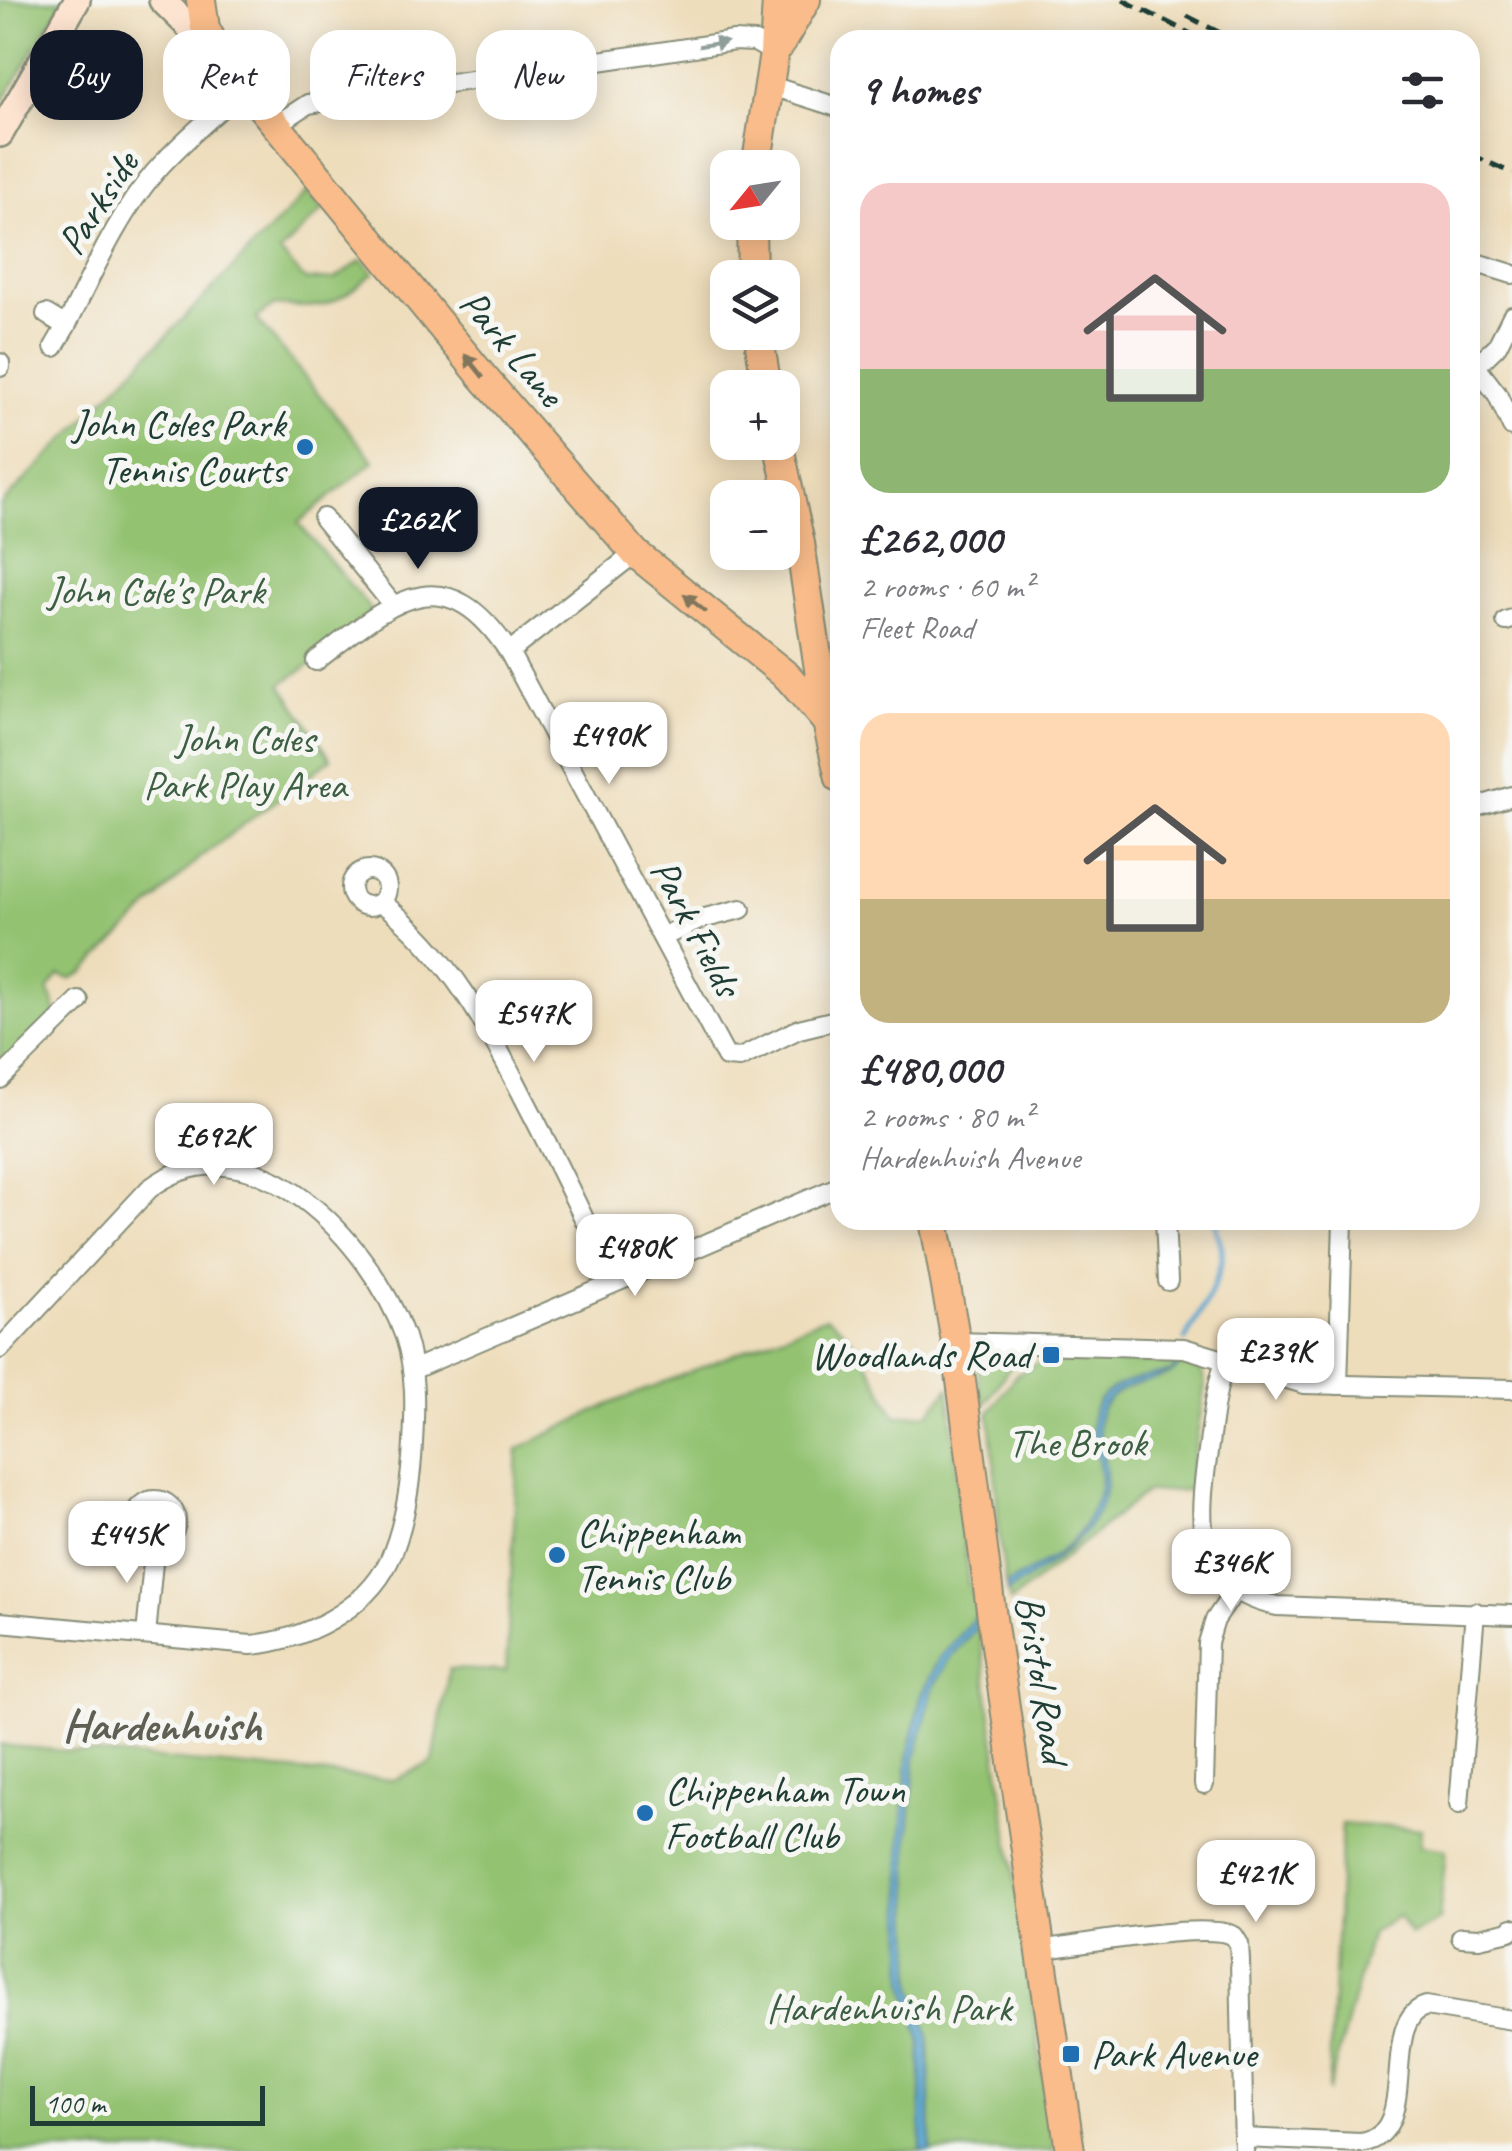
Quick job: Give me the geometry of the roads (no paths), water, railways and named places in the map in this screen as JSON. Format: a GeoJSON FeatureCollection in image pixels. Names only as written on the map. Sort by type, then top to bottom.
{"type":"FeatureCollection","features":[{"type":"Feature","properties":{"kind":"main road"},"geometry":{"type":"LineString","coordinates":[[0,134],[77,0]]}},
{"type":"Feature","properties":{"kind":"main road","name":"Park Lane"},"geometry":{"type":"LineString","coordinates":[[162,0],[193,30]]}},
{"type":"Feature","properties":{"kind":"main road"},"geometry":{"type":"LineString","coordinates":[[201,0],[206,30]]}},
{"type":"Feature","properties":{"kind":"main road"},"geometry":{"type":"LineString","coordinates":[[759,150],[774,53],[776,0]]}},
{"type":"Feature","properties":{"kind":"main road"},"geometry":{"type":"LineString","coordinates":[[774,53],[806,0]]}},
{"type":"Feature","properties":{"kind":"main road","name":"Park Lane"},"geometry":{"type":"LineString","coordinates":[[271,120],[483,377],[635,553],[830,716]]}},
{"type":"Feature","properties":{"kind":"main road"},"geometry":{"type":"LineString","coordinates":[[781,460],[830,702]]}},
{"type":"Feature","properties":{"kind":"main road"},"geometry":{"type":"LineString","coordinates":[[771,664],[788,670],[802,666],[816,639]]}},
{"type":"Feature","properties":{"kind":"main road","name":"Bristol Road"},"geometry":{"type":"LineString","coordinates":[[936,1230],[956,1342],[1070,2151]]}},
{"type":"Feature","properties":{"kind":"street"},"geometry":{"type":"LineString","coordinates":[[276,126],[308,104],[734,41],[754,42],[774,53]]}},
{"type":"Feature","properties":{"kind":"street"},"geometry":{"type":"LineString","coordinates":[[768,85],[830,105]]}},
{"type":"Feature","properties":{"kind":"street","name":"Parkside"},"geometry":{"type":"LineString","coordinates":[[54,346],[144,186],[209,120]]}},
{"type":"Feature","properties":{"kind":"street"},"geometry":{"type":"LineString","coordinates":[[1480,264],[1512,274]]}},
{"type":"Feature","properties":{"kind":"street"},"geometry":{"type":"LineString","coordinates":[[46,314],[66,326]]}},
{"type":"Feature","properties":{"kind":"street"},"geometry":{"type":"LineString","coordinates":[[1480,358],[1498,346],[1512,316]]}},
{"type":"Feature","properties":{"kind":"street"},"geometry":{"type":"LineString","coordinates":[[1480,372],[1497,394],[1512,427]]}},
{"type":"Feature","properties":{"kind":"street"},"geometry":{"type":"LineString","coordinates":[[316,660],[392,604],[323,518]]}},
{"type":"Feature","properties":{"kind":"street"},"geometry":{"type":"LineString","coordinates":[[510,652],[635,553]]}},
{"type":"Feature","properties":{"kind":"street","name":"Park Fields"},"geometry":{"type":"LineString","coordinates":[[392,604],[425,596],[456,602],[486,620],[510,652],[729,1059],[740,1058],[799,1028],[830,1022]]}},
{"type":"Feature","properties":{"kind":"street"},"geometry":{"type":"LineString","coordinates":[[1480,806],[1512,796]]}},
{"type":"Feature","properties":{"kind":"street"},"geometry":{"type":"LineString","coordinates":[[381,902],[434,950],[475,1007],[552,1151],[614,1282]]}},
{"type":"Feature","properties":{"kind":"street"},"geometry":{"type":"LineString","coordinates":[[662,937],[702,919],[741,909]]}},
{"type":"Feature","properties":{"kind":"street"},"geometry":{"type":"LineString","coordinates":[[0,1079],[79,1001]]}},
{"type":"Feature","properties":{"kind":"street"},"geometry":{"type":"LineString","coordinates":[[0,1349],[149,1189],[178,1172],[224,1164],[250,1170],[293,1192],[344,1238],[392,1309],[404,1335],[412,1370],[413,1448],[402,1520],[388,1562],[369,1588],[318,1627],[272,1643],[239,1644],[0,1622]]}},
{"type":"Feature","properties":{"kind":"street"},"geometry":{"type":"LineString","coordinates":[[412,1370],[830,1190]]}},
{"type":"Feature","properties":{"kind":"street"},"geometry":{"type":"LineString","coordinates":[[1165,1230],[1168,1281]]}},
{"type":"Feature","properties":{"kind":"street"},"geometry":{"type":"LineString","coordinates":[[1338,1385],[1342,1230]]}},
{"type":"Feature","properties":{"kind":"street"},"geometry":{"type":"LineString","coordinates":[[956,1342],[1184,1348],[1289,1382],[1512,1389]]}},
{"type":"Feature","properties":{"kind":"street"},"geometry":{"type":"LineString","coordinates":[[1225,1361],[1216,1386],[1200,1520],[1211,1562],[1236,1589],[1276,1606],[1512,1615]]}},
{"type":"Feature","properties":{"kind":"street"},"geometry":{"type":"LineString","coordinates":[[146,1635],[155,1542]]}},
{"type":"Feature","properties":{"kind":"street"},"geometry":{"type":"LineString","coordinates":[[1204,1784],[1208,1642],[1215,1620],[1236,1589]]}},
{"type":"Feature","properties":{"kind":"street"},"geometry":{"type":"LineString","coordinates":[[1458,1804],[1476,1612]]}},
{"type":"Feature","properties":{"kind":"street"},"geometry":{"type":"LineString","coordinates":[[1041,1950],[1124,1936],[1218,1931],[1234,1936],[1240,1946],[1243,2145],[1373,2141],[1384,2134],[1390,2118],[1405,2026],[1412,2014],[1426,2006],[1512,2020]]}},
{"type":"Feature","properties":{"kind":"street"},"geometry":{"type":"LineString","coordinates":[[1461,1937],[1479,1938],[1511,1931]]}},
{"type":"Feature","properties":{"kind":"water"},"geometry":{"type":"Polygon","coordinates":[[[1180,1363],[1176,1370],[1168,1375],[1123,1389],[1104,1405],[1098,1427],[1105,1465],[1100,1507],[1090,1525],[1060,1556],[1008,1592],[1007,1585],[1066,1547],[1091,1512],[1101,1480],[1092,1434],[1097,1404],[1116,1387],[1172,1372],[1180,1363]]]}},
{"type":"Feature","properties":{"kind":"water"},"geometry":{"type":"Polygon","coordinates":[[[976,1616],[978,1626],[950,1657],[933,1688],[915,1759],[908,1846],[913,1983],[929,2037],[931,2151],[921,2151],[921,2042],[905,1983],[901,1846],[908,1758],[921,1697],[939,1658],[976,1616]]]}},
{"type":"Feature","properties":{"kind":"waterway"},"geometry":{"type":"LineString","coordinates":[[1185,1340],[1218,1274],[1222,1251],[1217,1230]]}},
{"type":"Feature","properties":{"kind":"railway"},"geometry":{"type":"LineString","coordinates":[[1123,0],[1183,30]]}},
{"type":"Feature","properties":{"kind":"railway"},"geometry":{"type":"LineString","coordinates":[[1187,16],[1214,30]]}},
{"type":"Feature","properties":{"kind":"railway"},"geometry":{"type":"LineString","coordinates":[[1480,159],[1512,173]]}},
{"type":"Feature","properties":{"kind":"place","name":"John Coles Park Tennis Courts"},"geometry":{"type":"Point","coordinates":[305,447]}},
{"type":"Feature","properties":{"kind":"place","name":"Woodlands Road"},"geometry":{"type":"Point","coordinates":[1051,1355]}},
{"type":"Feature","properties":{"kind":"place","name":"Chippenham Tennis Club"},"geometry":{"type":"Point","coordinates":[557,1555]}},
{"type":"Feature","properties":{"kind":"place","name":"Chippenham Town Football Club"},"geometry":{"type":"Point","coordinates":[645,1813]}},
{"type":"Feature","properties":{"kind":"place","name":"Park Avenue"},"geometry":{"type":"Point","coordinates":[1071,2054]}},
{"type":"Feature","properties":{"kind":"district","name":"Hardenhuish"},"geometry":{"type":"Point","coordinates":[162,1725]}},
{"type":"Feature","properties":{"kind":"park label","name":"John Cole's Park"},"geometry":{"type":"Point","coordinates":[156,591]}},
{"type":"Feature","properties":{"kind":"park label","name":"John Coles Park Play Area"},"geometry":{"type":"Point","coordinates":[245,762]}},
{"type":"Feature","properties":{"kind":"park label","name":"The Brook"},"geometry":{"type":"Point","coordinates":[1077,1443]}},
{"type":"Feature","properties":{"kind":"park label","name":"Hardenhuish Park"},"geometry":{"type":"Point","coordinates":[889,2008]}}]}
